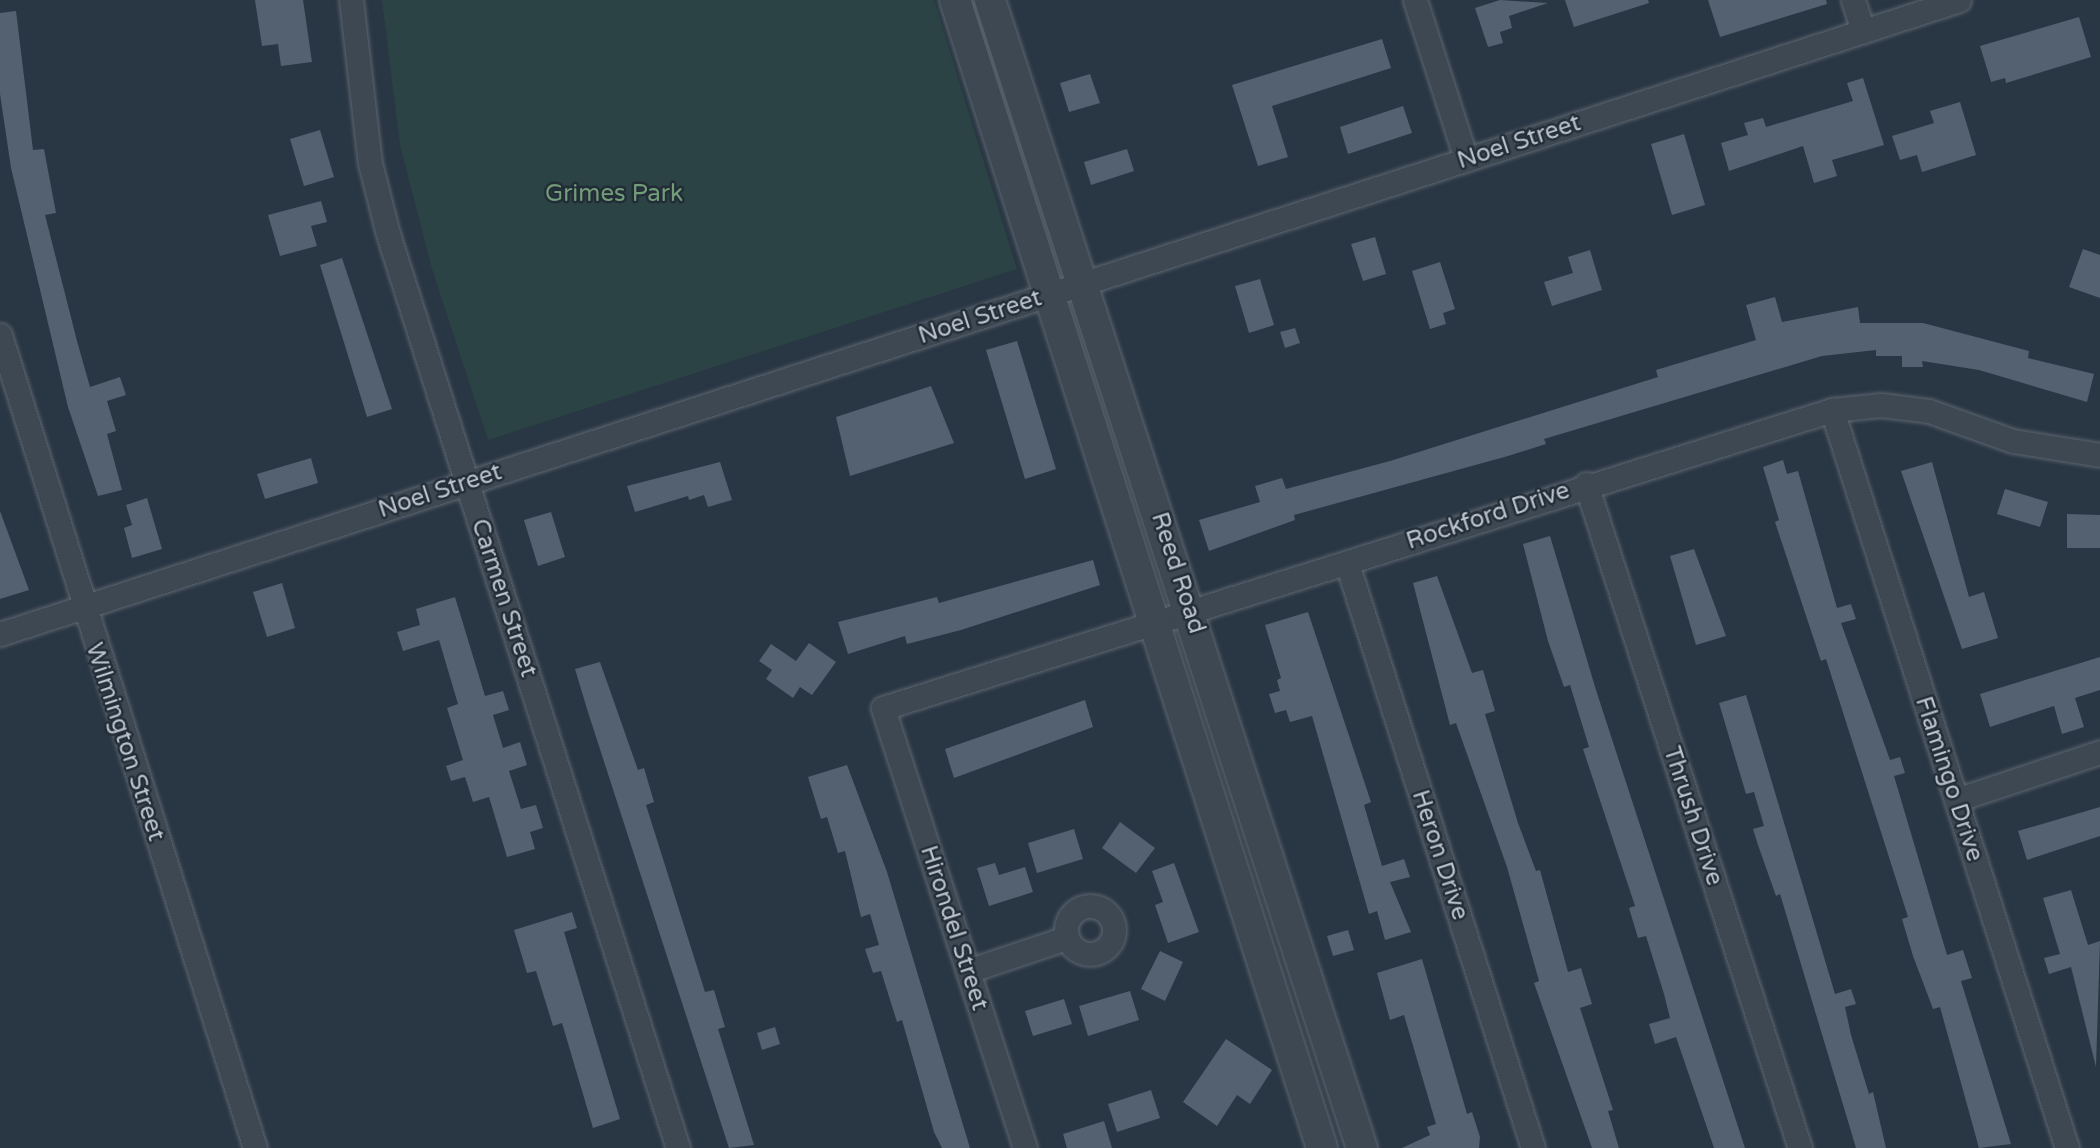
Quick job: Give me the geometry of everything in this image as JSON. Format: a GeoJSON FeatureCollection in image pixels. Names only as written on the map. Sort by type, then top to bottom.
{"type":"FeatureCollection","features":[{"type":"Feature","properties":{"kind":"street","name":"Carmen Street"},"geometry":{"type":"LineString","coordinates":[[351,0],[370,163],[467,483],[678,1148]]}},
{"type":"Feature","properties":{"kind":"street","name":"Reed Road"},"geometry":{"type":"LineString","coordinates":[[955,0],[1322,1148]]}},
{"type":"Feature","properties":{"kind":"street","name":"Reed Road"},"geometry":{"type":"LineString","coordinates":[[990,0],[1084,283],[1362,1148]]}},
{"type":"Feature","properties":{"kind":"street"},"geometry":{"type":"LineString","coordinates":[[1415,0],[1466,159]]}},
{"type":"Feature","properties":{"kind":"street"},"geometry":{"type":"LineString","coordinates":[[1853,0],[1863,31]]}},
{"type":"Feature","properties":{"kind":"street","name":"Noel Street"},"geometry":{"type":"LineString","coordinates":[[0,634],[1959,0]]}},
{"type":"Feature","properties":{"kind":"street","name":"Wilmington Street"},"geometry":{"type":"LineString","coordinates":[[0,335],[82,607],[255,1148]]}},
{"type":"Feature","properties":{"kind":"street","name":"Rockford Drive"},"geometry":{"type":"LineString","coordinates":[[883,708],[1346,563],[1586,484],[1832,410],[1881,405],[1929,411],[2013,441],[2100,455]]}},
{"type":"Feature","properties":{"kind":"street","name":"Flamingo Drive"},"geometry":{"type":"LineString","coordinates":[[1832,410],[2067,1148]]}},
{"type":"Feature","properties":{"kind":"street","name":"Thrush Drive"},"geometry":{"type":"LineString","coordinates":[[1586,484],[1800,1148]]}},
{"type":"Feature","properties":{"kind":"street","name":"Heron Drive"},"geometry":{"type":"LineString","coordinates":[[1346,563],[1533,1148]]}},
{"type":"Feature","properties":{"kind":"street","name":"Hirondel Street"},"geometry":{"type":"LineString","coordinates":[[883,708],[1024,1148]]}},
{"type":"Feature","properties":{"kind":"street"},"geometry":{"type":"LineString","coordinates":[[1956,800],[2100,752]]}},
{"type":"Feature","properties":{"kind":"street"},"geometry":{"type":"LineString","coordinates":[[968,971],[1066,938]]}},
{"type":"Feature","properties":{"kind":"street"},"geometry":{"type":"LineString","coordinates":[[1287,1040],[1323,1029]]}},
{"type":"Feature","properties":{"kind":"green space","name":"Grimes Park"},"geometry":{"type":"Polygon","coordinates":[[[382,0],[934,0],[1017,269],[488,440],[432,269],[400,145],[382,0]]]}},
{"type":"Feature","properties":{"kind":"building"},"geometry":{"type":"Polygon","coordinates":[[[255,0],[303,0],[312,62],[281,66],[278,44],[262,46],[255,0]]]}},
{"type":"Feature","properties":{"kind":"building"},"geometry":{"type":"Polygon","coordinates":[[[1500,0],[1548,3],[1509,16],[1512,28],[1500,32],[1503,43],[1488,47],[1475,8],[1500,0]]]}},
{"type":"Feature","properties":{"kind":"building"},"geometry":{"type":"Polygon","coordinates":[[[1565,0],[1648,0],[1649,3],[1574,27],[1565,0]]]}},
{"type":"Feature","properties":{"kind":"building"},"geometry":{"type":"Polygon","coordinates":[[[1708,0],[1826,0],[1827,4],[1720,37],[1708,0]]]}},
{"type":"Feature","properties":{"kind":"building"},"geometry":{"type":"Polygon","coordinates":[[[16,11],[33,150],[44,149],[56,213],[45,215],[90,387],[120,377],[126,395],[107,401],[116,431],[107,434],[122,490],[98,496],[68,407],[11,168],[0,94],[0,13],[16,11]]]}},
{"type":"Feature","properties":{"kind":"building"},"geometry":{"type":"Polygon","coordinates":[[[2079,17],[2091,57],[2006,83],[2005,78],[1991,82],[1980,46],[2079,17]]]}},
{"type":"Feature","properties":{"kind":"building"},"geometry":{"type":"Polygon","coordinates":[[[1382,39],[1391,68],[1272,106],[1288,157],[1258,166],[1232,85],[1382,39]]]}},
{"type":"Feature","properties":{"kind":"building"},"geometry":{"type":"Polygon","coordinates":[[[1090,74],[1100,103],[1069,112],[1060,83],[1090,74]]]}},
{"type":"Feature","properties":{"kind":"building"},"geometry":{"type":"Polygon","coordinates":[[[1863,78],[1884,145],[1832,160],[1837,176],[1814,183],[1803,146],[1729,171],[1721,143],[1748,135],[1744,123],[1763,118],[1766,127],[1853,101],[1847,83],[1863,78]]]}},
{"type":"Feature","properties":{"kind":"building"},"geometry":{"type":"Polygon","coordinates":[[[1960,102],[1976,155],[1922,172],[1917,155],[1900,160],[1892,136],[1934,123],[1930,111],[1960,102]]]}},
{"type":"Feature","properties":{"kind":"building"},"geometry":{"type":"Polygon","coordinates":[[[1403,106],[1412,133],[1348,154],[1340,127],[1403,106]]]}},
{"type":"Feature","properties":{"kind":"building"},"geometry":{"type":"Polygon","coordinates":[[[320,130],[334,177],[304,186],[290,139],[320,130]]]}},
{"type":"Feature","properties":{"kind":"building"},"geometry":{"type":"Polygon","coordinates":[[[1684,134],[1705,205],[1672,215],[1651,144],[1684,134]]]}},
{"type":"Feature","properties":{"kind":"building"},"geometry":{"type":"Polygon","coordinates":[[[1127,149],[1134,171],[1091,185],[1084,162],[1127,149]]]}},
{"type":"Feature","properties":{"kind":"building"},"geometry":{"type":"Polygon","coordinates":[[[321,201],[327,222],[311,226],[317,246],[280,256],[268,215],[321,201]]]}},
{"type":"Feature","properties":{"kind":"building"},"geometry":{"type":"Polygon","coordinates":[[[1375,237],[1386,274],[1363,281],[1351,244],[1375,237]]]}},
{"type":"Feature","properties":{"kind":"building"},"geometry":{"type":"Polygon","coordinates":[[[2083,249],[2100,255],[2100,298],[2069,287],[2083,249]]]}},
{"type":"Feature","properties":{"kind":"building"},"geometry":{"type":"Polygon","coordinates":[[[1590,250],[1602,290],[1552,306],[1544,282],[1573,273],[1568,257],[1590,250]]]}},
{"type":"Feature","properties":{"kind":"building"},"geometry":{"type":"Polygon","coordinates":[[[342,258],[392,409],[367,417],[320,265],[342,258]]]}},
{"type":"Feature","properties":{"kind":"building"},"geometry":{"type":"Polygon","coordinates":[[[1440,262],[1455,309],[1443,313],[1446,324],[1430,329],[1412,271],[1440,262]]]}},
{"type":"Feature","properties":{"kind":"building"},"geometry":{"type":"Polygon","coordinates":[[[1260,279],[1274,325],[1249,333],[1235,286],[1260,279]]]}},
{"type":"Feature","properties":{"kind":"building"},"geometry":{"type":"Polygon","coordinates":[[[1775,297],[1782,322],[1858,307],[1860,323],[1923,323],[2029,351],[2028,358],[2094,374],[2087,402],[1979,370],[1922,361],[1923,367],[1902,367],[1902,356],[1876,356],[1876,350],[1822,356],[1544,439],[1546,444],[1508,456],[1294,515],[1295,520],[1209,551],[1199,520],[1260,502],[1255,486],[1282,478],[1286,489],[1390,461],[1658,377],[1656,370],[1756,340],[1746,305],[1775,297]]]}},
{"type":"Feature","properties":{"kind":"building"},"geometry":{"type":"Polygon","coordinates":[[[1295,328],[1300,343],[1285,348],[1280,332],[1295,328]]]}},
{"type":"Feature","properties":{"kind":"building"},"geometry":{"type":"Polygon","coordinates":[[[1017,341],[1056,469],[1025,479],[986,350],[1017,341]]]}},
{"type":"Feature","properties":{"kind":"building"},"geometry":{"type":"Polygon","coordinates":[[[931,386],[954,443],[850,476],[836,417],[931,386]]]}},
{"type":"Feature","properties":{"kind":"building"},"geometry":{"type":"Polygon","coordinates":[[[311,458],[318,483],[265,499],[257,474],[311,458]]]}},
{"type":"Feature","properties":{"kind":"building"},"geometry":{"type":"Polygon","coordinates":[[[1783,460],[1787,474],[1798,471],[1837,608],[1851,604],[1856,619],[1841,623],[1890,760],[1900,757],[1905,773],[1894,776],[1947,955],[1963,950],[1972,978],[1961,981],[2011,1144],[1979,1148],[1940,1007],[1933,1009],[1913,956],[1902,919],[1908,917],[1826,659],[1821,661],[1775,522],[1779,520],[1763,467],[1783,460]]]}},
{"type":"Feature","properties":{"kind":"building"},"geometry":{"type":"Polygon","coordinates":[[[720,462],[732,500],[708,507],[704,495],[689,500],[688,496],[635,512],[627,486],[720,462]]]}},
{"type":"Feature","properties":{"kind":"building"},"geometry":{"type":"Polygon","coordinates":[[[1932,462],[1969,597],[1984,592],[1998,638],[1962,649],[1901,471],[1932,462]]]}},
{"type":"Feature","properties":{"kind":"building"},"geometry":{"type":"Polygon","coordinates":[[[2005,489],[2048,502],[2040,527],[1997,514],[2005,489]]]}},
{"type":"Feature","properties":{"kind":"building"},"geometry":{"type":"Polygon","coordinates":[[[147,498],[162,549],[132,558],[124,528],[132,525],[126,505],[147,498]]]}},
{"type":"Feature","properties":{"kind":"building"},"geometry":{"type":"Polygon","coordinates":[[[0,511],[29,590],[0,599],[0,511]]]}},
{"type":"Feature","properties":{"kind":"building"},"geometry":{"type":"Polygon","coordinates":[[[551,512],[565,557],[538,566],[524,520],[551,512]]]}},
{"type":"Feature","properties":{"kind":"building"},"geometry":{"type":"Polygon","coordinates":[[[2067,514],[2100,515],[2100,548],[2067,548],[2067,514]]]}},
{"type":"Feature","properties":{"kind":"building"},"geometry":{"type":"Polygon","coordinates":[[[1550,536],[1596,690],[1745,1148],[1714,1148],[1676,1037],[1655,1044],[1649,1024],[1670,1018],[1664,994],[1646,936],[1638,938],[1629,908],[1635,906],[1583,749],[1589,747],[1570,685],[1564,687],[1548,641],[1523,544],[1550,536]]]}},
{"type":"Feature","properties":{"kind":"building"},"geometry":{"type":"Polygon","coordinates":[[[1694,549],[1726,636],[1696,645],[1670,556],[1694,549]]]}},
{"type":"Feature","properties":{"kind":"building"},"geometry":{"type":"Polygon","coordinates":[[[1093,560],[1100,585],[961,630],[907,644],[905,636],[848,654],[838,622],[937,597],[939,603],[1093,560]]]}},
{"type":"Feature","properties":{"kind":"building"},"geometry":{"type":"Polygon","coordinates":[[[1437,576],[1472,673],[1483,670],[1495,711],[1485,714],[1518,823],[1536,871],[1540,870],[1568,972],[1581,968],[1592,1004],[1580,1008],[1613,1110],[1608,1111],[1619,1148],[1592,1148],[1534,983],[1539,981],[1507,867],[1456,723],[1450,725],[1413,583],[1437,576]]]}},
{"type":"Feature","properties":{"kind":"building"},"geometry":{"type":"Polygon","coordinates":[[[282,583],[295,628],[267,637],[253,592],[282,583]]]}},
{"type":"Feature","properties":{"kind":"building"},"geometry":{"type":"Polygon","coordinates":[[[455,597],[485,696],[503,691],[509,710],[493,715],[503,748],[520,742],[527,765],[509,771],[521,809],[536,805],[543,828],[530,832],[535,849],[507,857],[489,797],[473,802],[465,777],[451,781],[446,766],[463,760],[447,708],[458,704],[439,640],[403,651],[397,632],[420,625],[416,609],[455,597]]]}},
{"type":"Feature","properties":{"kind":"building"},"geometry":{"type":"Polygon","coordinates":[[[1308,612],[1371,802],[1364,805],[1382,866],[1404,859],[1410,877],[1390,882],[1411,932],[1385,940],[1377,911],[1369,914],[1312,716],[1290,722],[1286,710],[1275,713],[1269,694],[1280,691],[1277,680],[1281,678],[1265,625],[1308,612]]]}},
{"type":"Feature","properties":{"kind":"building"},"geometry":{"type":"Polygon","coordinates":[[[809,643],[836,662],[812,695],[800,687],[793,698],[766,679],[772,670],[759,661],[771,644],[796,661],[809,643]]]}},
{"type":"Feature","properties":{"kind":"building"},"geometry":{"type":"Polygon","coordinates":[[[2100,657],[2100,690],[2075,698],[2084,727],[2062,734],[2054,706],[1990,727],[1980,694],[2100,657]]]}},
{"type":"Feature","properties":{"kind":"building"},"geometry":{"type":"Polygon","coordinates":[[[600,662],[638,770],[644,768],[654,802],[646,805],[705,992],[714,990],[725,1027],[718,1029],[754,1145],[729,1148],[587,709],[575,669],[600,662]]]}},
{"type":"Feature","properties":{"kind":"building"},"geometry":{"type":"Polygon","coordinates":[[[1746,695],[1835,994],[1851,989],[1856,1004],[1845,1007],[1869,1094],[1873,1092],[1886,1148],[1856,1148],[1780,894],[1776,896],[1753,829],[1764,826],[1754,792],[1746,794],[1719,703],[1746,695]]]}},
{"type":"Feature","properties":{"kind":"building"},"geometry":{"type":"Polygon","coordinates":[[[1085,700],[1093,727],[954,778],[945,749],[1085,700]]]}},
{"type":"Feature","properties":{"kind":"building"},"geometry":{"type":"Polygon","coordinates":[[[847,765],[887,872],[970,1148],[942,1148],[934,1132],[902,1020],[897,1022],[881,971],[873,973],[865,949],[879,945],[870,914],[861,917],[845,851],[838,853],[827,817],[821,819],[808,777],[847,765]]]}},
{"type":"Feature","properties":{"kind":"building"},"geometry":{"type":"Polygon","coordinates":[[[2100,807],[2100,836],[2027,860],[2018,831],[2100,807]]]}},
{"type":"Feature","properties":{"kind":"building"},"geometry":{"type":"Polygon","coordinates":[[[1120,822],[1155,848],[1136,873],[1102,848],[1120,822]]]}},
{"type":"Feature","properties":{"kind":"building"},"geometry":{"type":"Polygon","coordinates":[[[1074,829],[1083,859],[1037,873],[1028,843],[1074,829]]]}},
{"type":"Feature","properties":{"kind":"building"},"geometry":{"type":"Polygon","coordinates":[[[995,863],[999,875],[1025,867],[1033,892],[989,906],[977,868],[995,863]]]}},
{"type":"Feature","properties":{"kind":"building"},"geometry":{"type":"Polygon","coordinates":[[[1174,863],[1199,932],[1168,943],[1155,905],[1163,902],[1152,871],[1174,863]]]}},
{"type":"Feature","properties":{"kind":"building"},"geometry":{"type":"Polygon","coordinates":[[[2071,890],[2088,945],[2100,941],[2096,1067],[2071,967],[2049,974],[2044,958],[2060,954],[2043,898],[2071,890]]]}},
{"type":"Feature","properties":{"kind":"building"},"geometry":{"type":"Polygon","coordinates":[[[572,912],[577,928],[564,932],[620,1119],[593,1128],[562,1023],[553,1026],[536,971],[527,973],[514,930],[572,912]]]}},
{"type":"Feature","properties":{"kind":"building"},"geometry":{"type":"Polygon","coordinates":[[[1348,930],[1354,950],[1333,956],[1327,936],[1348,930]]]}},
{"type":"Feature","properties":{"kind":"building"},"geometry":{"type":"Polygon","coordinates":[[[1160,951],[1183,962],[1165,1001],[1141,989],[1160,951]]]}},
{"type":"Feature","properties":{"kind":"building"},"geometry":{"type":"Polygon","coordinates":[[[1422,959],[1467,1114],[1472,1112],[1480,1137],[1479,1148],[1402,1148],[1430,1135],[1427,1127],[1436,1124],[1404,1015],[1390,1020],[1377,973],[1422,959]]]}},
{"type":"Feature","properties":{"kind":"building"},"geometry":{"type":"Polygon","coordinates":[[[1130,991],[1139,1020],[1088,1036],[1079,1006],[1130,991]]]}},
{"type":"Feature","properties":{"kind":"building"},"geometry":{"type":"Polygon","coordinates":[[[1064,999],[1072,1024],[1033,1036],[1025,1011],[1064,999]]]}},
{"type":"Feature","properties":{"kind":"building"},"geometry":{"type":"Polygon","coordinates":[[[775,1027],[780,1044],[762,1050],[757,1033],[775,1027]]]}},
{"type":"Feature","properties":{"kind":"building"},"geometry":{"type":"Polygon","coordinates":[[[1226,1039],[1272,1070],[1250,1104],[1237,1095],[1217,1126],[1183,1102],[1226,1039]]]}},
{"type":"Feature","properties":{"kind":"building"},"geometry":{"type":"Polygon","coordinates":[[[1151,1090],[1160,1118],[1117,1132],[1108,1104],[1151,1090]]]}},
{"type":"Feature","properties":{"kind":"building"},"geometry":{"type":"Polygon","coordinates":[[[1104,1121],[1112,1148],[1067,1148],[1063,1134],[1104,1121]]]}}]}
